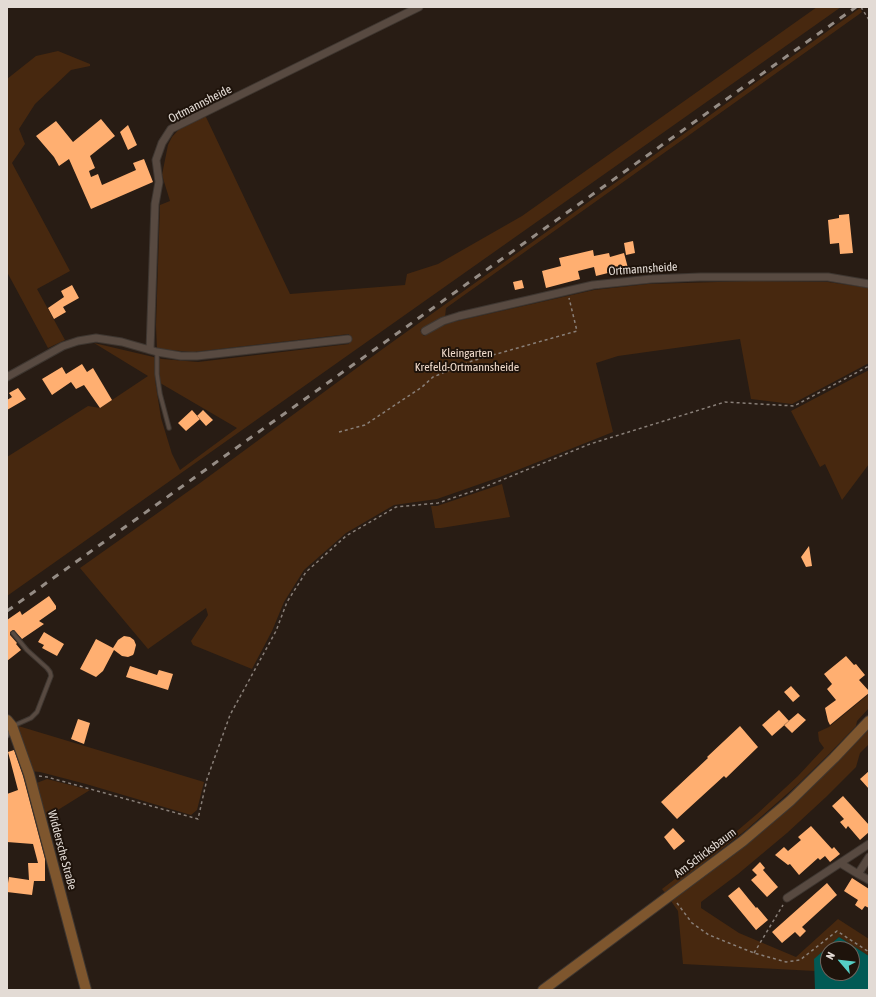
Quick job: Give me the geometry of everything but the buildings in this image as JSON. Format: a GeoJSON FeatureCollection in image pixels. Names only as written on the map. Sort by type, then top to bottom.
{"type":"FeatureCollection","features":[{"type":"Feature","properties":{"kind":"street","name":"Ortmannsheide"},"geometry":{"type":"LineString","coordinates":[[154,351],[155,204],[160,182],[156,160],[162,143],[171,129],[419,7]]}},
{"type":"Feature","properties":{"kind":"street","name":"Ortmannsheide"},"geometry":{"type":"LineString","coordinates":[[426,330],[443,321],[459,316],[593,284],[700,276],[828,277],[869,284]]}},
{"type":"Feature","properties":{"kind":"street"},"geometry":{"type":"LineString","coordinates":[[7,377],[58,348],[78,341],[96,338],[122,342],[154,351],[181,356],[197,356],[348,339]]}},
{"type":"Feature","properties":{"kind":"street","name":"Am Schicksbaum"},"geometry":{"type":"LineString","coordinates":[[543,990],[743,841],[790,801],[869,721]]}},
{"type":"Feature","properties":{"kind":"street","name":"Widdersche Straße"},"geometry":{"type":"LineString","coordinates":[[10,728],[29,774],[86,990]]}},
{"type":"Feature","properties":{"kind":"street"},"geometry":{"type":"LineString","coordinates":[[788,898],[823,873],[869,844]]}},
{"type":"Feature","properties":{"kind":"street"},"geometry":{"type":"LineString","coordinates":[[858,874],[869,857]]}},
{"type":"Feature","properties":{"kind":"street"},"geometry":{"type":"LineString","coordinates":[[840,863],[869,880]]}},
{"type":"Feature","properties":{"kind":"lane"},"geometry":{"type":"LineString","coordinates":[[154,351],[160,394],[169,428]]}},
{"type":"Feature","properties":{"kind":"lane"},"geometry":{"type":"LineString","coordinates":[[10,728],[31,718],[37,712],[51,676],[47,668],[27,650],[13,633]]}},
{"type":"Feature","properties":{"kind":"path"},"geometry":{"type":"LineString","coordinates":[[860,7],[869,20]]}},
{"type":"Feature","properties":{"kind":"path"},"geometry":{"type":"LineString","coordinates":[[339,432],[365,425],[422,387],[433,377],[472,360],[577,331],[567,291]]}},
{"type":"Feature","properties":{"kind":"path"},"geometry":{"type":"LineString","coordinates":[[29,774],[46,777],[198,819],[207,779],[230,715],[276,631],[287,602],[306,572],[346,536],[396,507],[438,502],[501,480],[590,444],[725,402],[794,406],[869,366]]}},
{"type":"Feature","properties":{"kind":"path"},"geometry":{"type":"LineString","coordinates":[[754,952],[788,898]]}},
{"type":"Feature","properties":{"kind":"path"},"geometry":{"type":"LineString","coordinates":[[677,903],[692,923],[709,935],[786,962],[800,960],[837,931],[869,952]]}},
{"type":"Feature","properties":{"kind":"green space"},"geometry":{"type":"Polygon","coordinates":[[[817,7],[841,7],[7,596],[7,457],[88,406],[100,408],[148,376],[94,343],[162,359],[198,362],[349,344],[349,334],[193,352],[157,349],[156,326],[160,205],[170,201],[162,175],[168,145],[172,137],[181,127],[205,115],[290,294],[405,285],[407,274],[438,264],[522,216],[817,7]],[[155,380],[161,418],[172,454],[180,470],[237,428],[155,380]]]}},
{"type":"Feature","properties":{"kind":"green space","name":"Kleingarten Krefeld-Ortmannsheide"},"geometry":{"type":"Polygon","coordinates":[[[860,8],[862,12],[858,15],[446,308],[445,317],[420,330],[424,336],[439,327],[453,322],[594,290],[648,284],[752,281],[828,282],[869,288],[869,363],[792,404],[751,399],[740,339],[618,356],[596,363],[613,432],[500,477],[437,499],[394,505],[346,533],[304,570],[284,602],[272,631],[252,669],[193,645],[191,641],[208,615],[206,608],[148,649],[80,568],[200,483],[384,348],[860,8]]]}},
{"type":"Feature","properties":{"kind":"green space"},"geometry":{"type":"Polygon","coordinates":[[[58,51],[90,64],[90,66],[71,70],[35,104],[19,129],[25,144],[12,163],[70,271],[37,289],[65,340],[48,348],[7,272],[7,79],[36,56],[58,51]]]}},
{"type":"Feature","properties":{"kind":"green space"},"geometry":{"type":"Polygon","coordinates":[[[869,370],[869,464],[842,500],[825,464],[820,467],[791,411],[869,370]]]}},
{"type":"Feature","properties":{"kind":"green space"},"geometry":{"type":"Polygon","coordinates":[[[502,484],[510,517],[435,528],[431,506],[437,506],[502,484]]]}},
{"type":"Feature","properties":{"kind":"green space"},"geometry":{"type":"Polygon","coordinates":[[[869,694],[869,708],[857,721],[856,726],[827,756],[796,786],[746,830],[665,893],[662,889],[730,837],[798,776],[824,748],[819,741],[818,732],[829,727],[869,694]]]}},
{"type":"Feature","properties":{"kind":"green space"},"geometry":{"type":"Polygon","coordinates":[[[15,725],[204,782],[197,810],[191,815],[86,784],[40,772],[30,771],[15,725]]]}},
{"type":"Feature","properties":{"kind":"green space"},"geometry":{"type":"Polygon","coordinates":[[[869,728],[869,744],[860,753],[856,767],[787,833],[738,874],[701,902],[701,908],[739,933],[796,957],[838,919],[869,939],[869,956],[860,950],[860,941],[845,941],[839,937],[835,941],[820,941],[820,954],[815,959],[815,971],[683,964],[678,911],[671,901],[753,839],[869,728]]]}},
{"type":"Feature","properties":{"kind":"green space"},"geometry":{"type":"Polygon","coordinates":[[[47,779],[90,790],[45,818],[34,784],[47,779]]]}},
{"type":"Feature","properties":{"kind":"water"},"geometry":{"type":"Polygon","coordinates":[[[839,937],[845,941],[834,941],[839,937]]]}},
{"type":"Feature","properties":{"kind":"water"},"geometry":{"type":"Polygon","coordinates":[[[860,950],[869,956],[869,990],[815,990],[814,959],[820,954],[820,981],[860,981],[860,950]]]}},
{"type":"Feature","properties":{"kind":"railway"},"geometry":{"type":"LineString","coordinates":[[7,611],[856,7]]}}]}
